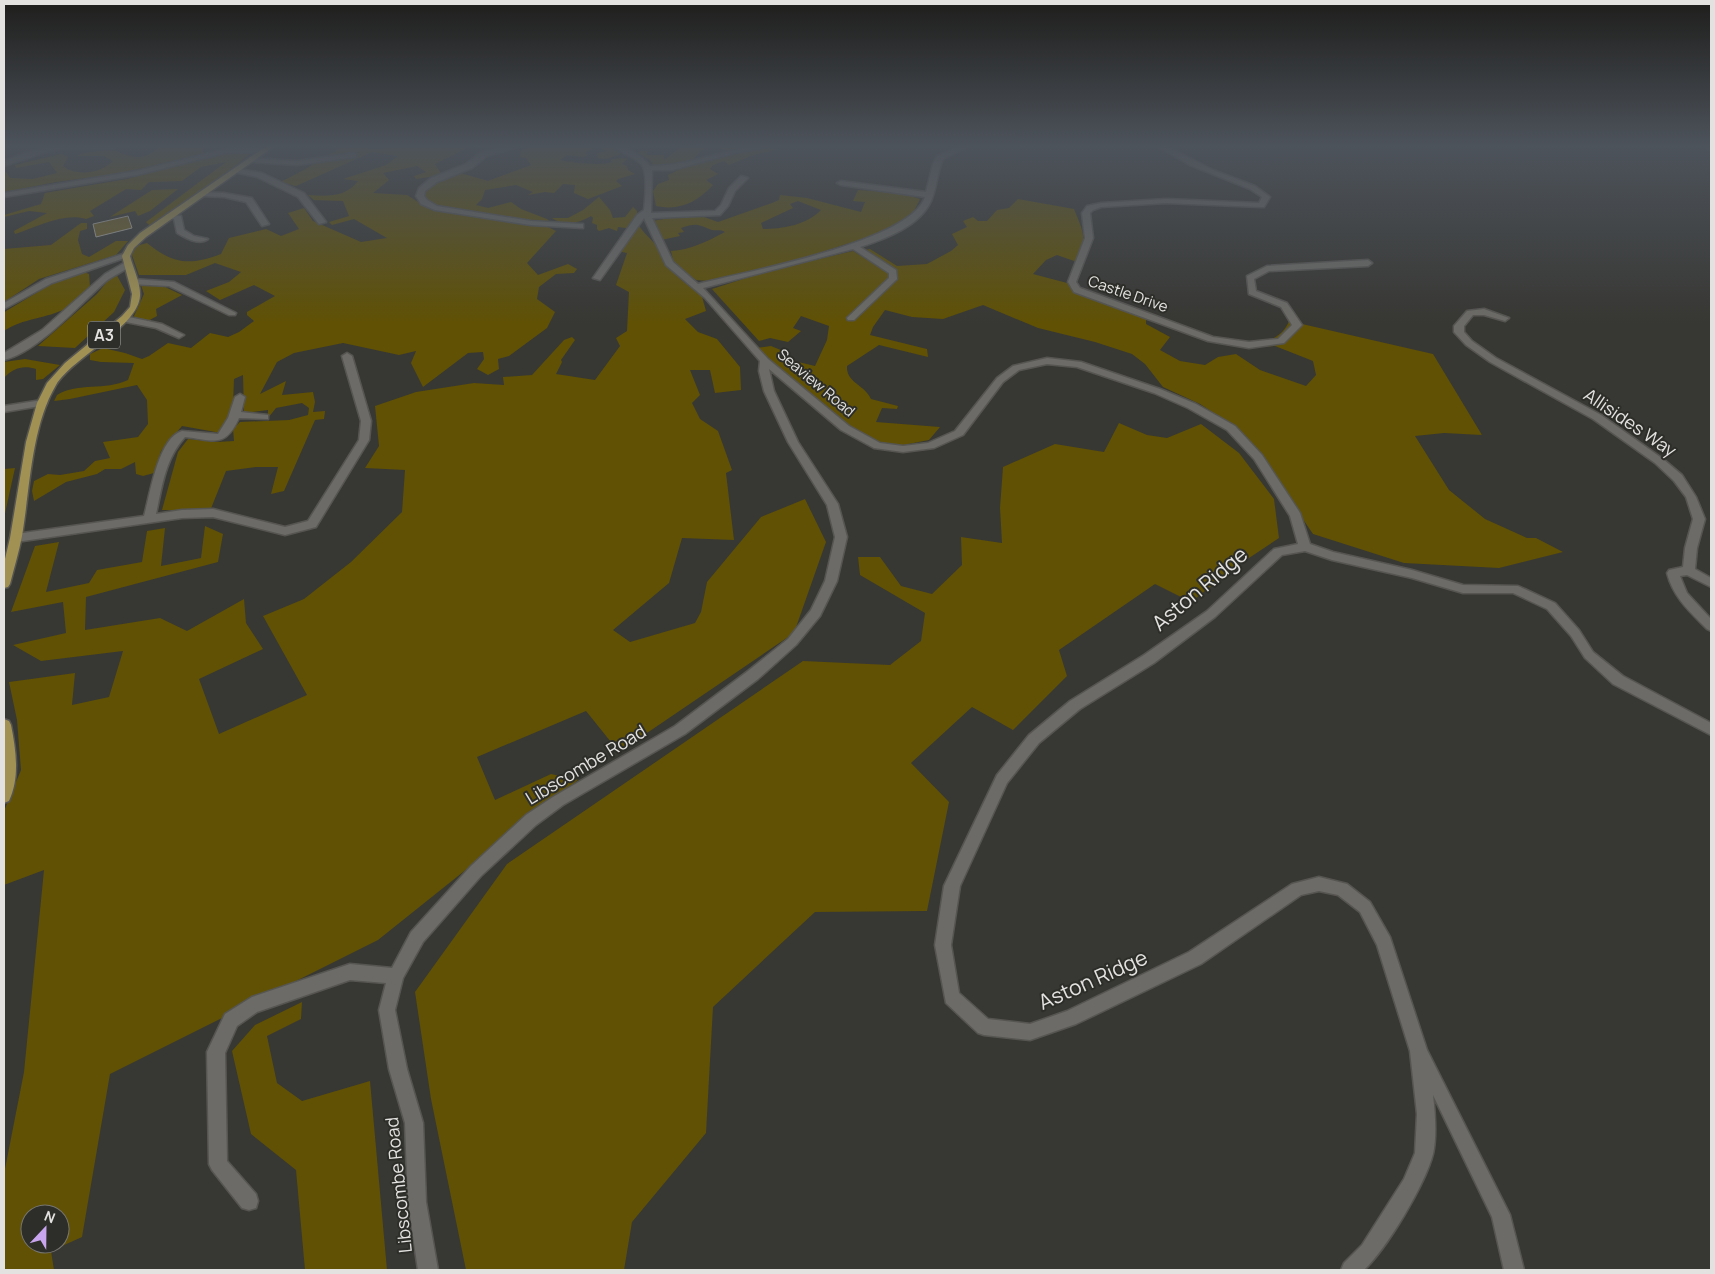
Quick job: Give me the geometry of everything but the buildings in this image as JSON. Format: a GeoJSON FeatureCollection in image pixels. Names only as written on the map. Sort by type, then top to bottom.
{"type":"FeatureCollection","features":[{"type":"Feature","properties":{"kind":"main road"},"geometry":{"type":"LineString","coordinates":[[127,260],[131,246],[143,235],[187,204]]}},
{"type":"Feature","properties":{"kind":"main road","name":"A3"},"geometry":{"type":"LineString","coordinates":[[4,584],[16,538],[31,442],[42,403],[52,383],[68,365],[124,319],[134,307],[136,294],[127,260]]}},
{"type":"Feature","properties":{"kind":"main road"},"geometry":{"type":"LineString","coordinates":[[4,796],[10,769],[5,735]]}},
{"type":"Feature","properties":{"kind":"street"},"geometry":{"type":"LineString","coordinates":[[251,204],[265,224]]}},
{"type":"Feature","properties":{"kind":"street"},"geometry":{"type":"LineString","coordinates":[[308,204],[322,222]]}},
{"type":"Feature","properties":{"kind":"street"},"geometry":{"type":"LineString","coordinates":[[428,204],[435,208],[531,223],[580,226]]}},
{"type":"Feature","properties":{"kind":"street","name":"Seaview Road"},"geometry":{"type":"LineString","coordinates":[[647,204],[647,213],[669,263],[699,286],[765,361],[845,428],[878,446],[903,449],[930,446],[959,433],[1000,380],[1016,368],[1047,361],[1078,364],[1112,374],[1175,398],[1231,428],[1258,457],[1296,516],[1305,547]]}},
{"type":"Feature","properties":{"kind":"street"},"geometry":{"type":"LineString","coordinates":[[597,278],[640,217],[647,213],[661,216],[717,213],[724,204]]}},
{"type":"Feature","properties":{"kind":"street"},"geometry":{"type":"LineString","coordinates":[[699,286],[853,246],[902,226],[922,210],[924,204]]}},
{"type":"Feature","properties":{"kind":"street","name":"Castle Drive"},"geometry":{"type":"LineString","coordinates":[[1109,204],[1090,208],[1086,213],[1089,238],[1072,282],[1077,290],[1211,339],[1249,345],[1281,341],[1297,325],[1284,305],[1252,292],[1250,278],[1268,269],[1368,262]]}},
{"type":"Feature","properties":{"kind":"street","name":"Castle Drive"},"geometry":{"type":"LineString","coordinates":[[1248,204],[1261,204]]}},
{"type":"Feature","properties":{"kind":"street"},"geometry":{"type":"LineString","coordinates":[[170,216],[178,218],[180,231],[192,238],[204,240]]}},
{"type":"Feature","properties":{"kind":"street"},"geometry":{"type":"LineString","coordinates":[[851,318],[895,275],[853,246]]}},
{"type":"Feature","properties":{"kind":"street"},"geometry":{"type":"LineString","coordinates":[[4,306],[49,281],[127,260]]}},
{"type":"Feature","properties":{"kind":"street"},"geometry":{"type":"LineString","coordinates":[[4,357],[36,338],[83,299],[109,273],[127,260]]}},
{"type":"Feature","properties":{"kind":"street"},"geometry":{"type":"LineString","coordinates":[[132,282],[171,284],[232,313]]}},
{"type":"Feature","properties":{"kind":"street","name":"Allisides Way"},"geometry":{"type":"LineString","coordinates":[[1505,318],[1484,312],[1470,313],[1459,326],[1459,332],[1469,343],[1493,360],[1597,418],[1659,461],[1678,478],[1691,497],[1699,519],[1691,548],[1689,570]]}},
{"type":"Feature","properties":{"kind":"street"},"geometry":{"type":"LineString","coordinates":[[124,319],[159,326],[179,335]]}},
{"type":"Feature","properties":{"kind":"street"},"geometry":{"type":"LineString","coordinates":[[16,538],[182,514],[214,513],[285,531],[312,524],[364,440],[366,421],[347,356]]}},
{"type":"Feature","properties":{"kind":"street","name":"Libscombe Road"},"geometry":{"type":"LineString","coordinates":[[428,1270],[417,1202],[414,1123],[398,1069],[387,1010],[396,976],[417,937],[476,871],[531,820],[558,801],[680,730],[754,675],[792,642],[816,613],[831,581],[841,537],[832,504],[793,442],[769,391],[764,371],[765,361]]}},
{"type":"Feature","properties":{"kind":"street"},"geometry":{"type":"LineString","coordinates":[[149,519],[166,456],[172,443],[182,434],[220,437],[226,432],[236,415],[240,397]]}},
{"type":"Feature","properties":{"kind":"street"},"geometry":{"type":"LineString","coordinates":[[4,408],[42,403]]}},
{"type":"Feature","properties":{"kind":"street"},"geometry":{"type":"LineString","coordinates":[[236,415],[264,417]]}},
{"type":"Feature","properties":{"kind":"street"},"geometry":{"type":"LineString","coordinates":[[1305,547],[1332,556],[1412,574],[1463,589],[1514,589],[1532,597],[1551,606],[1576,633],[1589,655],[1618,680],[1711,729]]}},
{"type":"Feature","properties":{"kind":"street","name":"Aston Ridge"},"geometry":{"type":"LineString","coordinates":[[1305,547],[1278,552],[1211,614],[1149,659],[1075,704],[1034,740],[1002,780],[952,886],[943,945],[952,997],[984,1027],[1030,1032],[1070,1018],[1195,958],[1297,889],[1319,884],[1342,889],[1366,908],[1384,942],[1419,1050],[1426,1114],[1424,1153],[1412,1185],[1369,1252],[1352,1270]]}},
{"type":"Feature","properties":{"kind":"street"},"geometry":{"type":"LineString","coordinates":[[1711,583],[1689,570],[1673,573],[1674,584],[1685,600],[1711,626]]}},
{"type":"Feature","properties":{"kind":"street"},"geometry":{"type":"LineString","coordinates":[[249,1202],[218,1164],[216,1052],[231,1020],[252,1004],[350,972],[396,976]]}},
{"type":"Feature","properties":{"kind":"street"},"geometry":{"type":"LineString","coordinates":[[1419,1050],[1500,1215],[1514,1270]]}},
{"type":"Feature","properties":{"kind":"shaded area"},"geometry":{"type":"Polygon","coordinates":[[[39,204],[101,204],[90,211],[94,216],[86,219],[69,217],[41,224],[15,234],[14,231],[47,213],[29,211],[4,217],[4,215],[39,204]]]}},
{"type":"Feature","properties":{"kind":"shaded area"},"geometry":{"type":"Polygon","coordinates":[[[130,204],[158,204],[150,211],[138,216],[135,211],[110,217],[130,204]]]}},
{"type":"Feature","properties":{"kind":"shaded area"},"geometry":{"type":"Polygon","coordinates":[[[169,204],[182,204],[150,226],[146,222],[169,204]]]}},
{"type":"Feature","properties":{"kind":"shaded area"},"geometry":{"type":"Polygon","coordinates":[[[344,204],[422,204],[431,210],[548,227],[556,231],[527,263],[538,275],[568,264],[577,269],[574,273],[556,274],[539,287],[537,299],[555,312],[547,328],[509,356],[498,359],[499,369],[488,375],[477,369],[484,359],[483,352],[468,353],[423,387],[411,363],[416,351],[399,355],[343,343],[294,353],[277,362],[260,394],[286,381],[282,395],[313,392],[315,402],[313,412],[325,411],[324,419],[315,420],[284,491],[271,494],[278,467],[256,467],[226,471],[210,511],[162,510],[178,452],[188,439],[217,442],[234,441],[233,429],[240,422],[289,420],[308,415],[309,408],[302,403],[276,408],[268,418],[268,410],[244,413],[243,375],[234,379],[233,405],[221,433],[182,426],[161,451],[154,473],[143,476],[136,474],[135,462],[121,469],[105,469],[97,474],[66,482],[34,501],[32,491],[34,481],[48,474],[60,475],[84,471],[95,461],[110,458],[103,442],[138,437],[148,424],[147,400],[137,385],[54,401],[57,395],[65,391],[83,387],[110,385],[128,380],[134,363],[90,360],[90,354],[103,348],[142,359],[168,343],[191,348],[210,333],[228,337],[239,332],[254,321],[247,315],[247,312],[275,296],[254,285],[220,300],[206,291],[229,282],[241,272],[215,263],[186,275],[139,275],[132,255],[136,246],[147,243],[165,255],[182,261],[210,258],[221,254],[229,238],[266,229],[281,236],[299,229],[288,213],[304,208],[313,221],[361,242],[387,238],[354,219],[332,225],[329,222],[349,216],[344,204]]]}},
{"type":"Feature","properties":{"kind":"shaded area"},"geometry":{"type":"Polygon","coordinates":[[[433,204],[477,204],[488,208],[502,204],[515,204],[547,219],[552,224],[438,207],[433,204]]]}},
{"type":"Feature","properties":{"kind":"shaded area"},"geometry":{"type":"Polygon","coordinates":[[[590,204],[605,204],[613,218],[625,217],[633,207],[637,211],[635,218],[637,222],[644,233],[658,247],[673,272],[701,293],[706,311],[685,319],[698,332],[717,339],[740,367],[741,390],[715,393],[710,370],[690,370],[700,395],[692,403],[700,419],[718,431],[732,470],[726,473],[734,540],[682,538],[669,583],[613,630],[630,642],[695,623],[701,612],[707,582],[761,517],[805,499],[826,542],[794,633],[619,752],[586,711],[477,757],[495,800],[551,774],[578,780],[378,940],[110,1074],[82,1237],[70,1242],[70,1204],[20,1204],[20,1254],[51,1254],[54,1270],[4,1270],[4,1174],[24,1072],[44,870],[4,885],[4,811],[21,770],[17,720],[9,682],[75,673],[72,705],[109,697],[123,651],[41,661],[13,645],[66,633],[63,602],[11,612],[35,546],[59,542],[46,592],[89,583],[97,570],[142,562],[147,531],[165,528],[161,566],[201,558],[205,526],[223,534],[218,562],[86,597],[85,630],[160,618],[187,631],[244,599],[246,623],[263,649],[199,679],[219,734],[307,695],[263,616],[304,599],[351,562],[402,512],[405,470],[365,468],[379,446],[375,406],[416,392],[474,383],[504,385],[503,377],[532,375],[564,340],[572,337],[575,340],[561,360],[562,362],[556,374],[595,380],[620,346],[616,338],[627,331],[629,292],[616,285],[627,253],[618,251],[625,242],[626,228],[618,227],[617,231],[609,228],[599,231],[597,225],[592,223],[593,218],[591,216],[582,221],[572,223],[556,221],[552,218],[568,218],[590,204]]]}},
{"type":"Feature","properties":{"kind":"shaded area"},"geometry":{"type":"Polygon","coordinates":[[[656,204],[686,204],[673,207],[656,204]]]}},
{"type":"Feature","properties":{"kind":"shaded area"},"geometry":{"type":"Polygon","coordinates":[[[768,204],[790,204],[793,208],[761,223],[763,229],[786,227],[802,223],[821,210],[807,204],[832,204],[861,212],[864,204],[917,204],[914,211],[900,223],[871,236],[794,261],[709,281],[696,280],[674,264],[671,251],[692,247],[725,232],[691,225],[681,228],[684,232],[678,233],[680,236],[661,240],[652,221],[683,216],[704,217],[718,222],[768,204]]]}},
{"type":"Feature","properties":{"kind":"shaded area"},"geometry":{"type":"Polygon","coordinates":[[[1013,204],[1049,204],[1074,209],[1083,235],[1077,262],[1057,255],[1046,260],[1033,274],[1067,283],[1074,292],[1146,317],[1146,324],[1170,337],[1160,350],[1180,361],[1205,365],[1218,357],[1236,354],[1260,370],[1306,386],[1316,375],[1313,361],[1275,346],[1253,347],[1279,335],[1289,321],[1433,354],[1482,435],[1444,433],[1415,436],[1449,490],[1485,519],[1527,538],[1536,538],[1563,552],[1499,568],[1404,563],[1313,534],[1260,456],[1235,427],[1200,404],[1163,387],[1145,364],[1132,354],[1095,342],[1038,328],[983,305],[943,319],[912,317],[885,310],[873,327],[870,335],[927,349],[928,357],[879,345],[847,366],[849,376],[871,399],[898,406],[897,409],[882,408],[876,422],[940,427],[929,440],[893,447],[859,435],[770,364],[756,348],[771,346],[783,351],[790,360],[815,366],[827,340],[829,326],[801,316],[793,328],[801,331],[788,342],[770,338],[759,341],[712,289],[768,271],[853,251],[882,269],[890,267],[865,250],[870,249],[897,266],[927,264],[958,245],[952,234],[967,227],[963,221],[973,217],[978,221],[987,221],[997,210],[1009,208],[1013,204]]]}},
{"type":"Feature","properties":{"kind":"shaded area"},"geometry":{"type":"Polygon","coordinates":[[[81,223],[87,223],[87,229],[80,231],[78,240],[82,254],[89,257],[116,241],[128,241],[116,255],[39,279],[4,302],[4,249],[51,245],[81,223]]]}},
{"type":"Feature","properties":{"kind":"shaded area"},"geometry":{"type":"Polygon","coordinates":[[[81,271],[89,274],[90,287],[73,304],[59,312],[19,323],[4,331],[4,313],[6,311],[48,286],[81,271]]]}},
{"type":"Feature","properties":{"kind":"shaded area"},"geometry":{"type":"Polygon","coordinates":[[[115,272],[125,290],[114,312],[75,348],[38,346],[97,294],[115,272]]]}},
{"type":"Feature","properties":{"kind":"shaded area"},"geometry":{"type":"Polygon","coordinates":[[[148,284],[165,287],[182,295],[156,309],[157,316],[146,322],[136,320],[134,316],[144,294],[141,285],[148,284]]]}},
{"type":"Feature","properties":{"kind":"shaded area"},"geometry":{"type":"Polygon","coordinates":[[[25,359],[60,365],[43,379],[36,380],[36,369],[27,367],[15,370],[4,378],[4,362],[25,359]]]}},
{"type":"Feature","properties":{"kind":"shaded area"},"geometry":{"type":"Polygon","coordinates":[[[1119,423],[1147,435],[1167,438],[1201,424],[1239,453],[1274,499],[1279,538],[1234,568],[1191,602],[1155,584],[1059,650],[1067,676],[1013,730],[972,707],[911,763],[949,802],[927,911],[815,912],[713,1007],[706,1133],[632,1222],[624,1270],[466,1270],[431,1099],[415,992],[507,864],[803,661],[890,665],[921,641],[925,613],[860,575],[858,557],[880,557],[901,586],[932,594],[962,565],[961,537],[1002,543],[1000,508],[1003,467],[1055,444],[1104,452],[1119,423]]]}},
{"type":"Feature","properties":{"kind":"shaded area"},"geometry":{"type":"Polygon","coordinates":[[[15,468],[4,518],[4,469],[15,468]]]}},
{"type":"Feature","properties":{"kind":"shaded area"},"geometry":{"type":"Polygon","coordinates":[[[302,1002],[301,1019],[267,1036],[277,1083],[302,1101],[370,1081],[387,1270],[305,1270],[296,1170],[251,1134],[232,1051],[255,1025],[302,1002]]]}}]}
